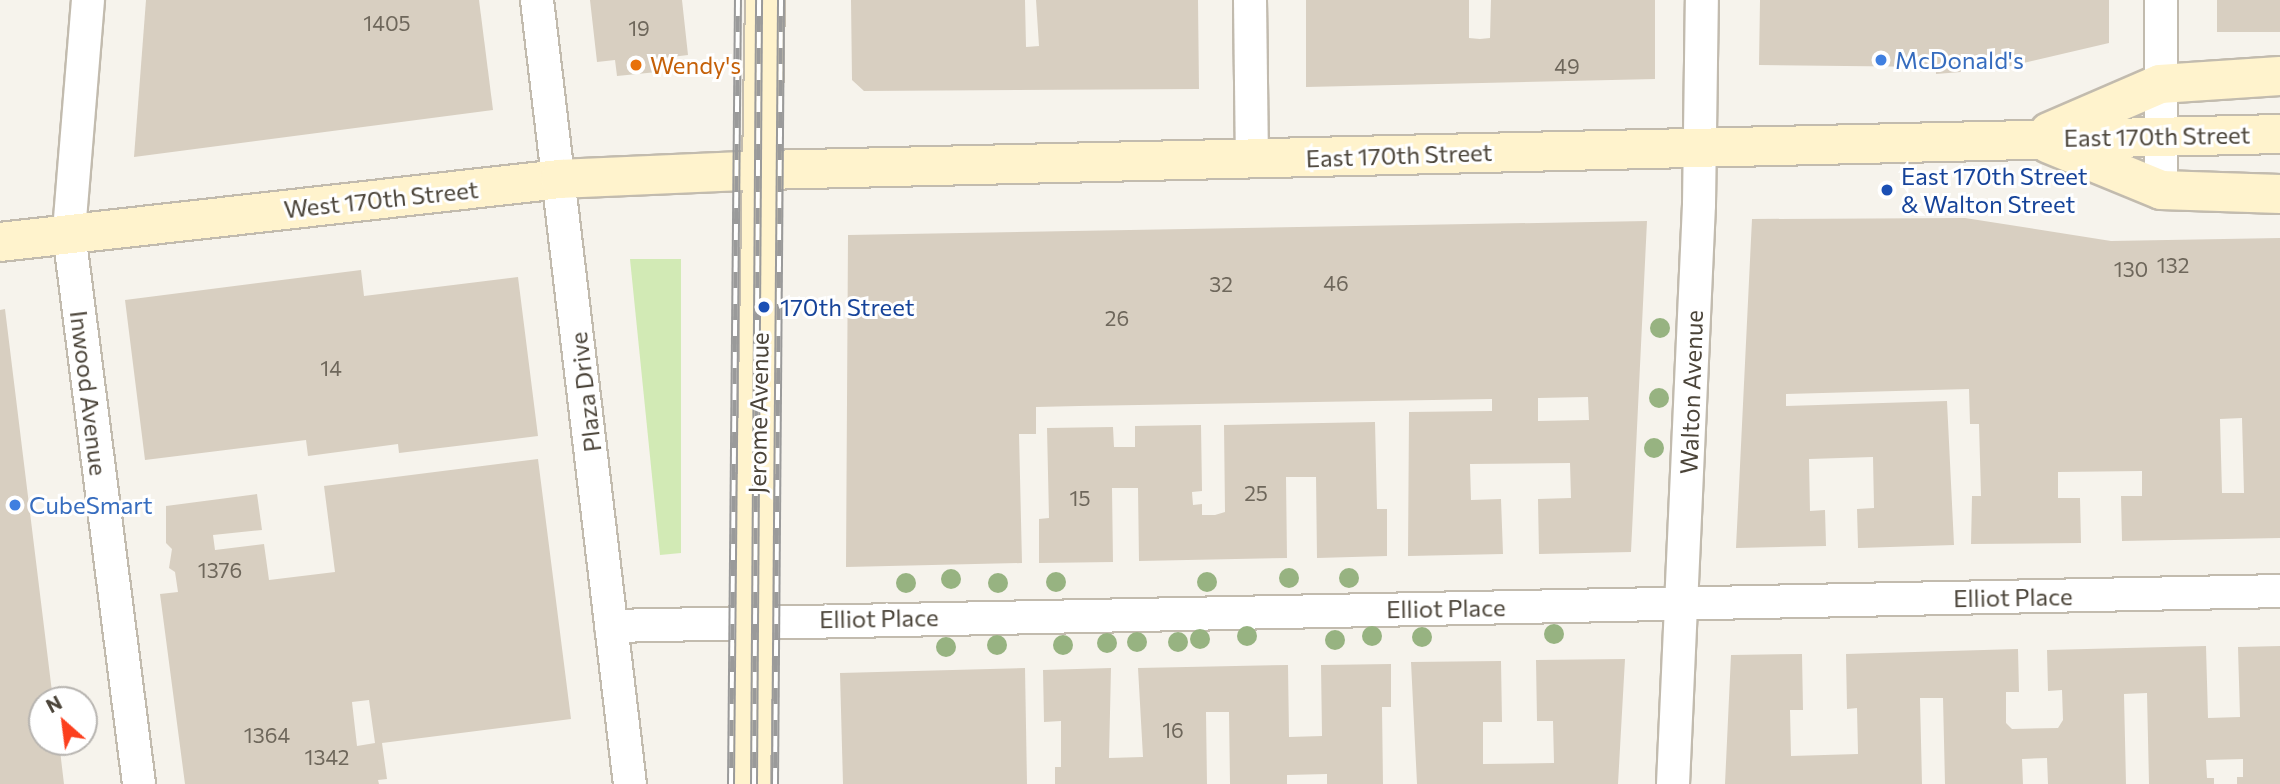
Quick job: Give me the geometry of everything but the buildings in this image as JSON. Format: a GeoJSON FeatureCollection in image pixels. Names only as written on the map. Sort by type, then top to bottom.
{"type":"FeatureCollection","features":[{"type":"Feature","properties":{"kind":"street","name":"Inwood Avenue"},"geometry":{"type":"LineString","coordinates":[[89,0],[69,233],[139,784]]}},
{"type":"Feature","properties":{"kind":"street","name":"Plaza Drive"},"geometry":{"type":"LineString","coordinates":[[537,0],[561,179],[630,784]]}},
{"type":"Feature","properties":{"kind":"street","name":"Jerome Avenue"},"geometry":{"type":"LineString","coordinates":[[751,784],[765,0]]}},
{"type":"Feature","properties":{"kind":"street"},"geometry":{"type":"LineString","coordinates":[[1250,0],[1252,159]]}},
{"type":"Feature","properties":{"kind":"street","name":"Walton Avenue"},"geometry":{"type":"LineString","coordinates":[[1673,784],[1701,147],[1702,0]]}},
{"type":"Feature","properties":{"kind":"street"},"geometry":{"type":"LineString","coordinates":[[2161,0],[2161,190]]}},
{"type":"Feature","properties":{"kind":"street","name":"East 170th Street"},"geometry":{"type":"LineString","coordinates":[[2034,138],[2160,84],[2280,76]]}},
{"type":"Feature","properties":{"kind":"street","name":"East 170th Street"},"geometry":{"type":"LineString","coordinates":[[764,170],[2280,134]]}},
{"type":"Feature","properties":{"kind":"street","name":"East 170th Street"},"geometry":{"type":"LineString","coordinates":[[2034,138],[2161,190],[2280,194]]}},
{"type":"Feature","properties":{"kind":"street","name":"West 170th Street"},"geometry":{"type":"LineString","coordinates":[[0,242],[561,179],[764,170]]}},
{"type":"Feature","properties":{"kind":"street","name":"Elliot Place"},"geometry":{"type":"LineString","coordinates":[[611,626],[2280,591]]}},
{"type":"Feature","properties":{"kind":"green space"},"geometry":{"type":"Polygon","coordinates":[[[630,259],[681,259],[681,553],[660,555],[630,259]]]}},
{"type":"Feature","properties":{"kind":"railway"},"geometry":{"type":"LineString","coordinates":[[731,784],[738,0]]}},
{"type":"Feature","properties":{"kind":"railway"},"geometry":{"type":"LineString","coordinates":[[754,784],[759,0]]}},
{"type":"Feature","properties":{"kind":"railway"},"geometry":{"type":"LineString","coordinates":[[775,784],[781,0]]}},
{"type":"Feature","properties":{"kind":"place","name":"McDonald's"},"geometry":{"type":"Point","coordinates":[1881,60]}},
{"type":"Feature","properties":{"kind":"place","name":"Wendy's"},"geometry":{"type":"Point","coordinates":[636,65]}},
{"type":"Feature","properties":{"kind":"place","name":"East 170th Street & Walton Street"},"geometry":{"type":"Point","coordinates":[1887,190]}},
{"type":"Feature","properties":{"kind":"place","name":"170th Street"},"geometry":{"type":"Point","coordinates":[764,307]}},
{"type":"Feature","properties":{"kind":"place","name":"CubeSmart"},"geometry":{"type":"Point","coordinates":[15,505]}}]}
